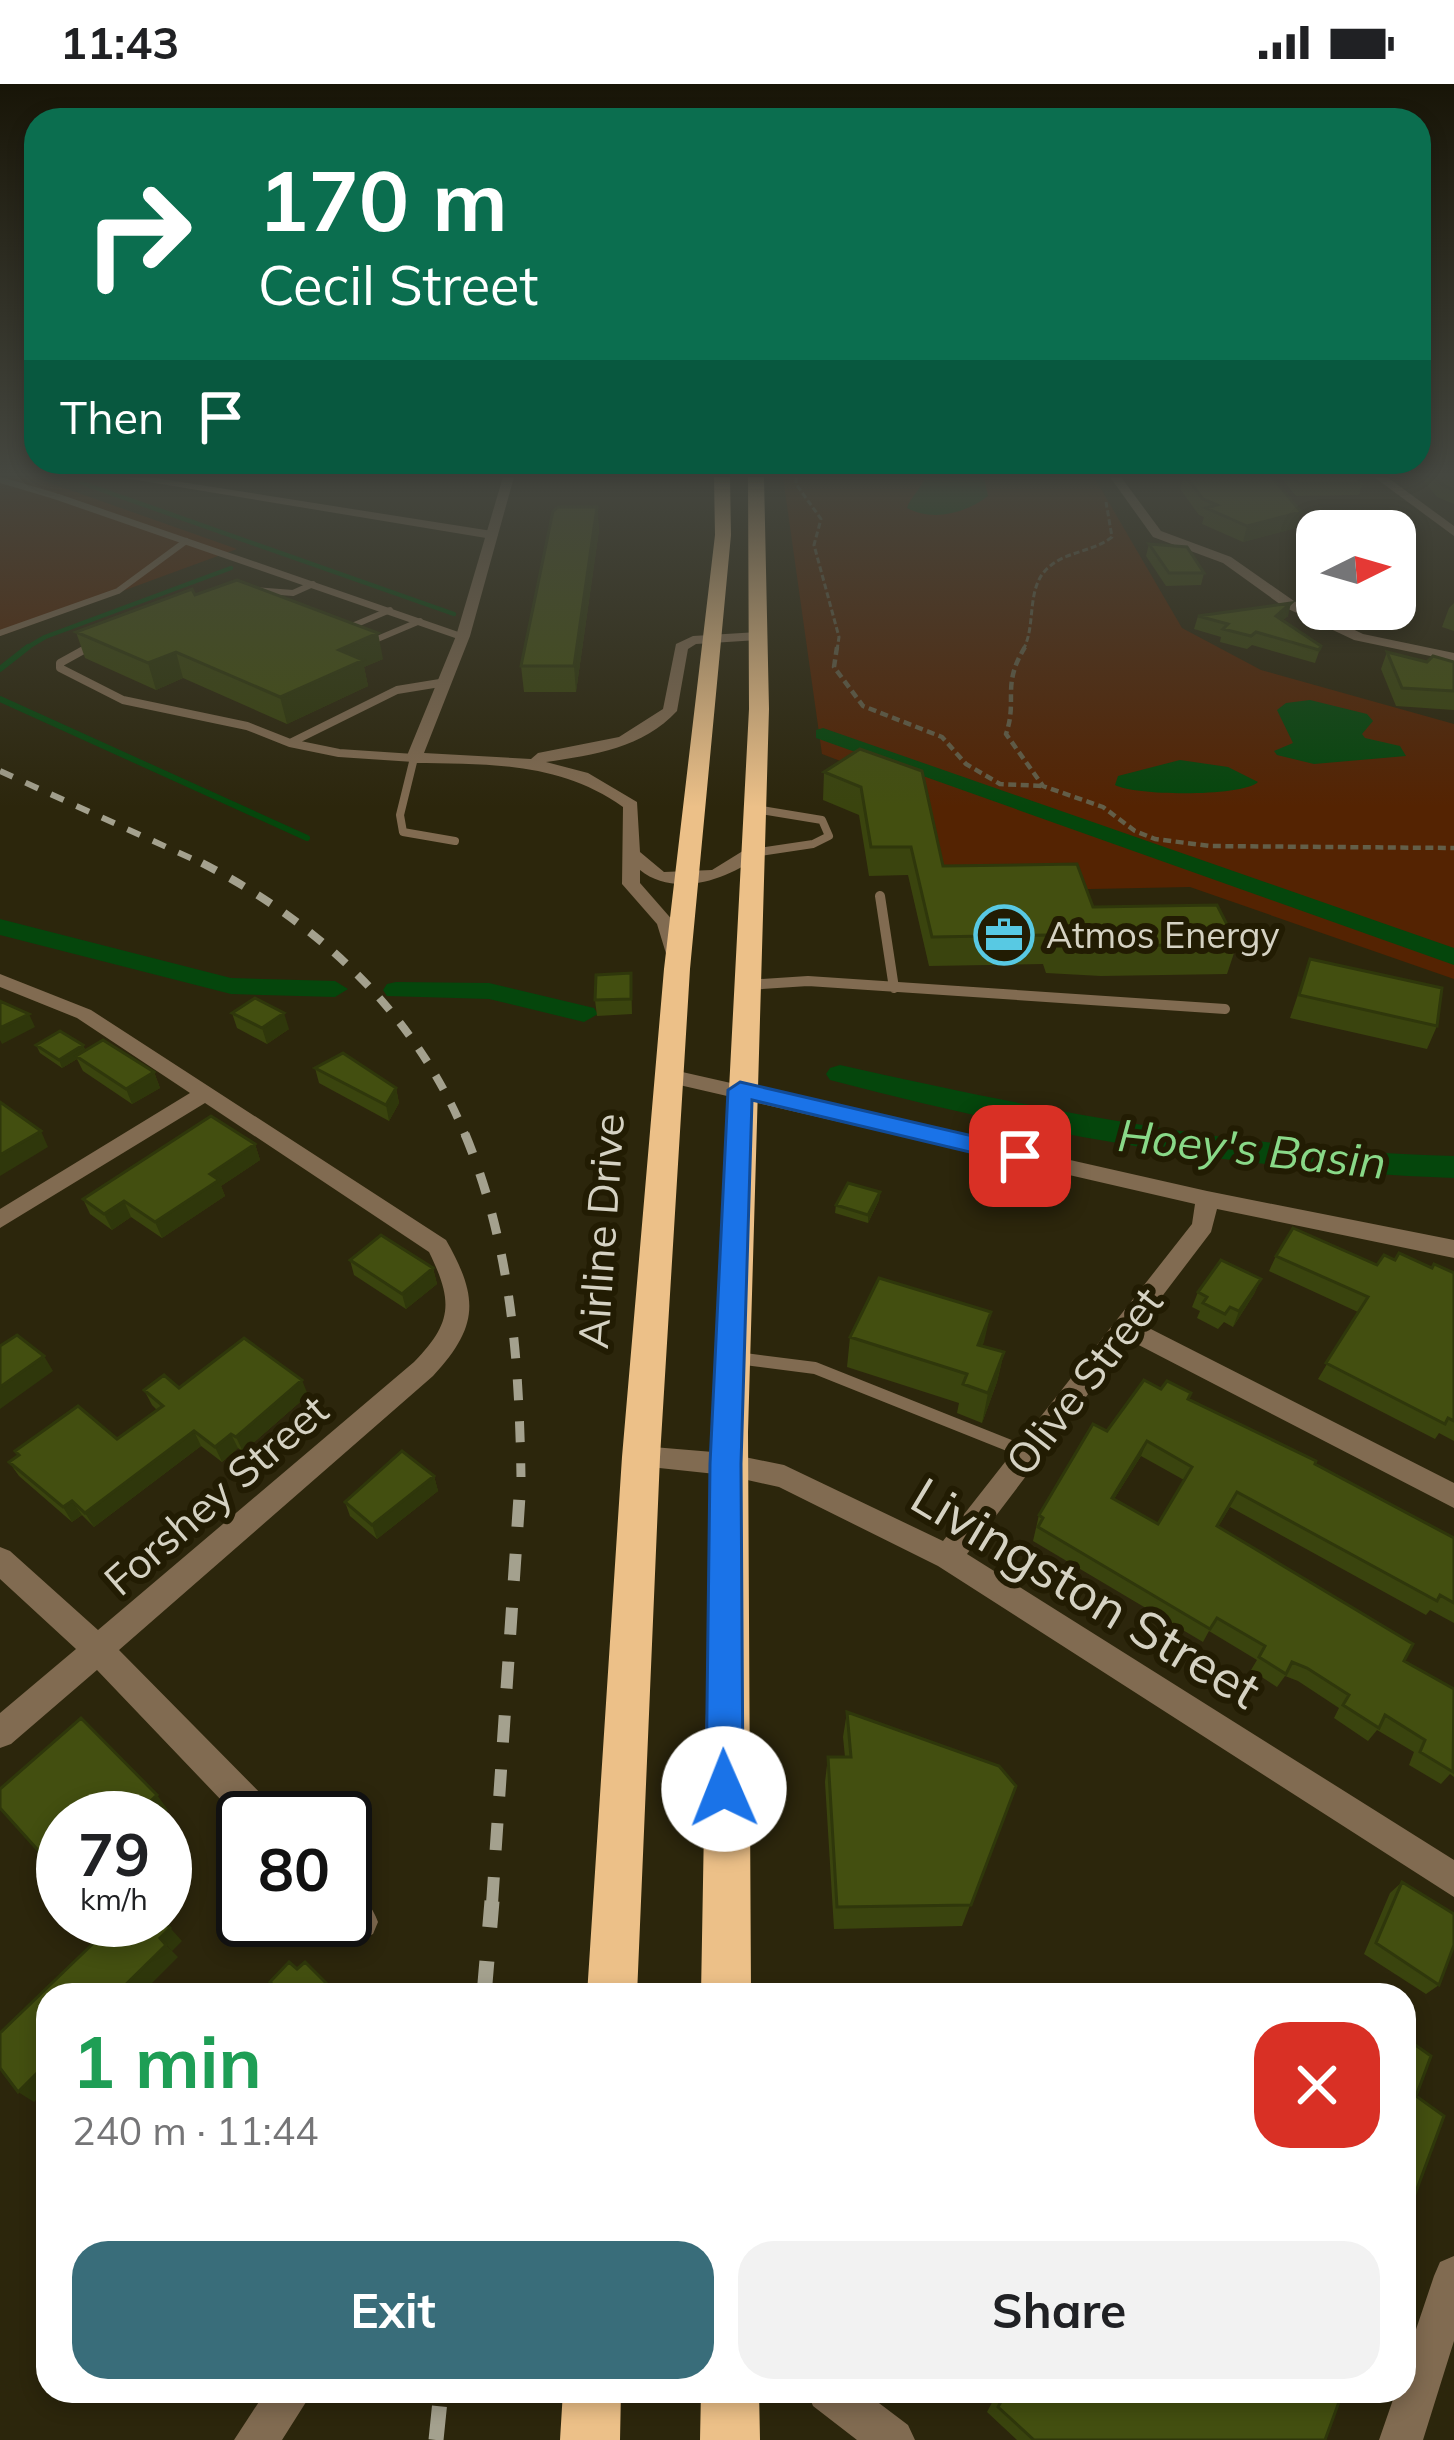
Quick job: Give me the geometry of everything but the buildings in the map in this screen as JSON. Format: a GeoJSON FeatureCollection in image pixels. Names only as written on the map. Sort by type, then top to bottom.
{"type":"FeatureCollection","features":[{"type":"Feature","properties":{"kind":"highway","name":"Airline Drive"},"geometry":{"type":"LineString","coordinates":[[613,1983],[641,1457],[677,969],[719,587]]}},
{"type":"Feature","properties":{"kind":"highway"},"geometry":{"type":"LineString","coordinates":[[726,1983],[725,1464],[759,587]]}},
{"type":"Feature","properties":{"kind":"highway"},"geometry":{"type":"LineString","coordinates":[[590,2440],[592,2403]]}},
{"type":"Feature","properties":{"kind":"highway"},"geometry":{"type":"LineString","coordinates":[[730,2403],[730,2440]]}},
{"type":"Feature","properties":{"kind":"street"},"geometry":{"type":"LineString","coordinates":[[323,587],[463,636]]}},
{"type":"Feature","properties":{"kind":"street"},"geometry":{"type":"LineString","coordinates":[[477,587],[463,636],[414,758],[518,761],[605,750],[655,726],[670,711],[681,647],[714,638],[758,636]]}},
{"type":"Feature","properties":{"kind":"street"},"geometry":{"type":"LineString","coordinates":[[1264,587],[1288,604],[1359,637],[1454,657]]}},
{"type":"Feature","properties":{"kind":"street"},"geometry":{"type":"LineString","coordinates":[[518,761],[564,770],[609,787],[631,805],[632,884],[666,922],[677,969]]}},
{"type":"Feature","properties":{"kind":"street"},"geometry":{"type":"LineString","coordinates":[[631,854],[659,878],[686,880],[716,875],[752,853]]}},
{"type":"Feature","properties":{"kind":"street"},"geometry":{"type":"LineString","coordinates":[[0,980],[84,1014],[202,1095],[0,1220]]}},
{"type":"Feature","properties":{"kind":"street"},"geometry":{"type":"LineString","coordinates":[[669,1076],[1207,1199],[1454,1249]]}},
{"type":"Feature","properties":{"kind":"street","name":"Forshey Street"},"geometry":{"type":"LineString","coordinates":[[0,1733],[405,1387],[444,1350],[457,1329],[463,1303],[457,1280],[438,1246],[202,1095]]}},
{"type":"Feature","properties":{"kind":"street","name":"Olive Street"},"geometry":{"type":"LineString","coordinates":[[948,1557],[1203,1226],[1207,1199]]}},
{"type":"Feature","properties":{"kind":"street"},"geometry":{"type":"LineString","coordinates":[[1125,1328],[1454,1496]]}},
{"type":"Feature","properties":{"kind":"street","name":"Livingston Street"},"geometry":{"type":"LineString","coordinates":[[641,1457],[725,1464],[806,1486],[948,1557],[1454,1880]]}},
{"type":"Feature","properties":{"kind":"street"},"geometry":{"type":"LineString","coordinates":[[0,1560],[99,1651],[235,1791]]}},
{"type":"Feature","properties":{"kind":"street"},"geometry":{"type":"LineString","coordinates":[[1416,2394],[1454,2276]]}},
{"type":"Feature","properties":{"kind":"street"},"geometry":{"type":"LineString","coordinates":[[256,2440],[283,2403]]}},
{"type":"Feature","properties":{"kind":"street"},"geometry":{"type":"LineString","coordinates":[[844,2403],[893,2440]]}},
{"type":"Feature","properties":{"kind":"street"},"geometry":{"type":"LineString","coordinates":[[1401,2440],[1413,2403]]}},
{"type":"Feature","properties":{"kind":"lane"},"geometry":{"type":"LineString","coordinates":[[0,633],[122,587]]}},
{"type":"Feature","properties":{"kind":"lane"},"geometry":{"type":"LineString","coordinates":[[244,590],[293,593],[307,587]]}},
{"type":"Feature","properties":{"kind":"lane"},"geometry":{"type":"LineString","coordinates":[[390,610],[345,629],[375,640],[420,621]]}},
{"type":"Feature","properties":{"kind":"lane"},"geometry":{"type":"LineString","coordinates":[[96,644],[59,662],[60,668],[123,700],[247,726],[290,743],[339,753],[414,758],[400,815],[403,832],[455,841]]}},
{"type":"Feature","properties":{"kind":"lane"},"geometry":{"type":"LineString","coordinates":[[290,743],[397,690],[446,682]]}},
{"type":"Feature","properties":{"kind":"lane"},"geometry":{"type":"LineString","coordinates":[[752,808],[822,820],[829,836],[813,844],[752,853]]}},
{"type":"Feature","properties":{"kind":"lane"},"geometry":{"type":"LineString","coordinates":[[880,896],[894,988]]}},
{"type":"Feature","properties":{"kind":"lane"},"geometry":{"type":"LineString","coordinates":[[746,985],[808,981],[1225,1009]]}},
{"type":"Feature","properties":{"kind":"lane"},"geometry":{"type":"LineString","coordinates":[[730,1357],[815,1368],[1028,1453]]}},
{"type":"Feature","properties":{"kind":"path"},"geometry":{"type":"LineString","coordinates":[[825,587],[839,637],[834,667],[863,706],[942,737],[965,764],[1000,784],[1043,786],[1103,807],[1135,831],[1180,844],[1454,848]]}},
{"type":"Feature","properties":{"kind":"path"},"geometry":{"type":"LineString","coordinates":[[1038,587],[1031,634],[1008,683],[1014,718],[1006,734],[1043,786]]}},
{"type":"Feature","properties":{"kind":"shaded area"},"geometry":{"type":"Polygon","coordinates":[[[0,587],[134,587],[0,636],[0,587]]]}},
{"type":"Feature","properties":{"kind":"shaded area"},"geometry":{"type":"Polygon","coordinates":[[[798,587],[1158,587],[1182,628],[1261,670],[1454,724],[1454,979],[1190,887],[946,892],[922,792],[822,754],[798,587]]]}},
{"type":"Feature","properties":{"kind":"shaded area"},"geometry":{"type":"Polygon","coordinates":[[[1310,700],[1367,714],[1373,721],[1362,734],[1365,738],[1400,746],[1406,756],[1314,764],[1277,755],[1274,751],[1293,743],[1277,710],[1286,703],[1310,700]]]}},
{"type":"Feature","properties":{"kind":"shaded area"},"geometry":{"type":"Polygon","coordinates":[[[1180,760],[1228,767],[1258,782],[1232,790],[1188,793],[1115,785],[1118,776],[1180,760]]]}},
{"type":"Feature","properties":{"kind":"waterway"},"geometry":{"type":"LineString","coordinates":[[28,647],[180,587]]}},
{"type":"Feature","properties":{"kind":"waterway"},"geometry":{"type":"LineString","coordinates":[[377,587],[454,614]]}},
{"type":"Feature","properties":{"kind":"waterway"},"geometry":{"type":"LineString","coordinates":[[0,669],[28,647]]}},
{"type":"Feature","properties":{"kind":"waterway"},"geometry":{"type":"LineString","coordinates":[[23,650],[28,647]]}},
{"type":"Feature","properties":{"kind":"waterway"},"geometry":{"type":"LineString","coordinates":[[0,699],[307,838]]}},
{"type":"Feature","properties":{"kind":"waterway"},"geometry":{"type":"LineString","coordinates":[[823,734],[1454,957]]}},
{"type":"Feature","properties":{"kind":"waterway"},"geometry":{"type":"LineString","coordinates":[[0,927],[231,986],[335,989]]}},
{"type":"Feature","properties":{"kind":"waterway"},"geometry":{"type":"LineString","coordinates":[[396,990],[489,991],[584,1014]]}},
{"type":"Feature","properties":{"kind":"waterway","name":"Hoey's Basin"},"geometry":{"type":"LineString","coordinates":[[840,1074],[993,1109],[1220,1150],[1375,1165],[1454,1167]]}},
{"type":"Feature","properties":{"kind":"railway"},"geometry":{"type":"LineString","coordinates":[[0,771],[205,864]]}},
{"type":"Feature","properties":{"kind":"railway"},"geometry":{"type":"LineString","coordinates":[[205,864],[286,914],[359,976],[420,1051],[466,1137]]}},
{"type":"Feature","properties":{"kind":"railway"},"geometry":{"type":"LineString","coordinates":[[465,1134],[493,1218],[510,1302],[521,1475]]}},
{"type":"Feature","properties":{"kind":"railway"},"geometry":{"type":"LineString","coordinates":[[492,1904],[521,1475]]}},
{"type":"Feature","properties":{"kind":"railway"},"geometry":{"type":"LineString","coordinates":[[485,1983],[492,1901]]}},
{"type":"Feature","properties":{"kind":"railway"},"geometry":{"type":"LineString","coordinates":[[436,2440],[440,2403]]}},
{"type":"Feature","properties":{"kind":"place","name":"Atmos Energy"},"geometry":{"type":"Point","coordinates":[1004,935]}},
{"type":"Feature","properties":{"kind":"route"},"geometry":{"type":"LineString","coordinates":[[724,1789],[725,1464],[740,1090],[1020,1156]]}}]}
